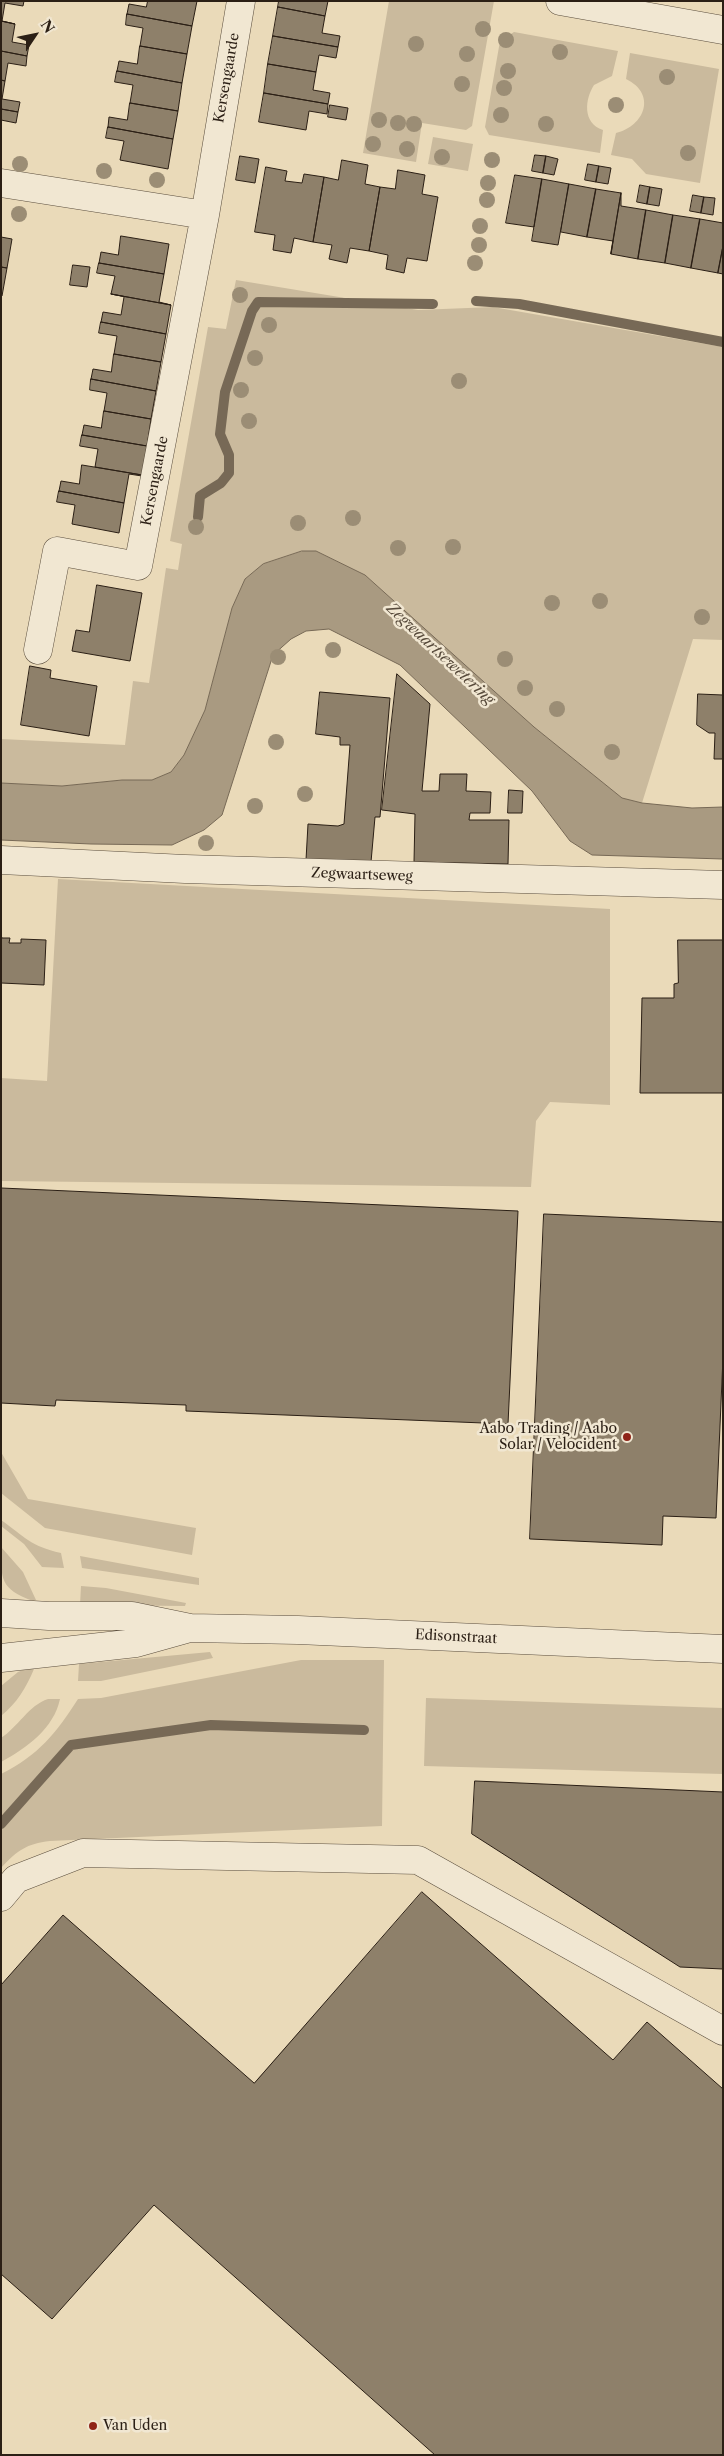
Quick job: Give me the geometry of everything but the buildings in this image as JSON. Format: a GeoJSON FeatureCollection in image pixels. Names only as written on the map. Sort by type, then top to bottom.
{"type":"FeatureCollection","features":[{"type":"Feature","properties":{"kind":"street","name":"Kersengaarde"},"geometry":{"type":"LineString","coordinates":[[38,650],[57,551],[138,566],[206,215],[240,1]]}},
{"type":"Feature","properties":{"kind":"street"},"geometry":{"type":"LineString","coordinates":[[560,1],[723,30]]}},
{"type":"Feature","properties":{"kind":"street"},"geometry":{"type":"LineString","coordinates":[[1,183],[206,215]]}},
{"type":"Feature","properties":{"kind":"street","name":"Zegwaartseweg"},"geometry":{"type":"LineString","coordinates":[[1,860],[185,869],[723,885]]}},
{"type":"Feature","properties":{"kind":"street","name":"Edisonstraat"},"geometry":{"type":"LineString","coordinates":[[1,1613],[49,1616],[132,1616],[190,1628],[308,1630],[723,1649]]}},
{"type":"Feature","properties":{"kind":"street"},"geometry":{"type":"LineString","coordinates":[[1,1627],[1,1634]]}},
{"type":"Feature","properties":{"kind":"street","name":"Edisonstraat"},"geometry":{"type":"LineString","coordinates":[[1,1658],[136,1643],[190,1628]]}},
{"type":"Feature","properties":{"kind":"street"},"geometry":{"type":"LineString","coordinates":[[1,1897],[16,1879],[83,1853],[418,1860],[723,2032]]}},
{"type":"Feature","properties":{"kind":"shaded area"},"geometry":{"type":"Polygon","coordinates":[[[389,1],[494,1],[472,126],[466,130],[422,123],[416,162],[363,153],[389,1]]]}},
{"type":"Feature","properties":{"kind":"shaded area"},"geometry":{"type":"Polygon","coordinates":[[[514,32],[618,51],[612,76],[594,85],[587,104],[591,122],[603,130],[600,153],[489,135],[485,127],[500,41],[514,32]]]}},
{"type":"Feature","properties":{"kind":"shaded area"},"geometry":{"type":"Polygon","coordinates":[[[630,53],[719,69],[700,183],[646,174],[632,159],[611,155],[616,133],[634,124],[644,109],[642,93],[636,85],[626,79],[630,53]]]}},
{"type":"Feature","properties":{"kind":"shaded area"},"geometry":{"type":"Polygon","coordinates":[[[433,137],[473,144],[468,171],[428,164],[433,137]]]}},
{"type":"Feature","properties":{"kind":"shaded area"},"geometry":{"type":"Polygon","coordinates":[[[236,280],[418,310],[493,307],[723,347],[723,640],[693,639],[642,803],[622,798],[534,727],[365,575],[316,551],[301,551],[263,564],[245,579],[232,608],[205,710],[184,755],[171,772],[152,780],[122,780],[62,786],[1,783],[1,739],[125,745],[133,681],[149,683],[166,568],[178,570],[182,544],[170,541],[208,327],[226,329],[236,280]]]}},
{"type":"Feature","properties":{"kind":"shaded area"},"geometry":{"type":"Polygon","coordinates":[[[58,879],[610,909],[610,1105],[550,1102],[536,1121],[531,1187],[1,1181],[1,1078],[47,1081],[58,879]]]}},
{"type":"Feature","properties":{"kind":"shaded area"},"geometry":{"type":"Polygon","coordinates":[[[1,1452],[28,1499],[196,1528],[192,1555],[45,1528],[1,1493],[1,1452]]]}},
{"type":"Feature","properties":{"kind":"shaded area"},"geometry":{"type":"Polygon","coordinates":[[[1,1520],[35,1544],[61,1553],[64,1568],[42,1567],[24,1544],[1,1526],[1,1520]]]}},
{"type":"Feature","properties":{"kind":"shaded area"},"geometry":{"type":"Polygon","coordinates":[[[1,1547],[23,1572],[36,1600],[33,1601],[22,1597],[8,1587],[2,1575],[1,1547]]]}},
{"type":"Feature","properties":{"kind":"shaded area"},"geometry":{"type":"Polygon","coordinates":[[[80,1556],[199,1578],[199,1585],[82,1568],[80,1556]]]}},
{"type":"Feature","properties":{"kind":"shaded area"},"geometry":{"type":"Polygon","coordinates":[[[81,1586],[106,1588],[186,1603],[185,1606],[80,1605],[81,1586]]]}},
{"type":"Feature","properties":{"kind":"shaded area"},"geometry":{"type":"Polygon","coordinates":[[[210,1652],[213,1658],[101,1681],[78,1681],[79,1664],[210,1652]]]}},
{"type":"Feature","properties":{"kind":"shaded area"},"geometry":{"type":"Polygon","coordinates":[[[301,1660],[384,1660],[382,1826],[50,1841],[28,1846],[12,1857],[1,1868],[1,1774],[36,1751],[54,1733],[78,1699],[101,1698],[301,1660]]]}},
{"type":"Feature","properties":{"kind":"shaded area"},"geometry":{"type":"Polygon","coordinates":[[[30,1667],[34,1669],[24,1689],[12,1706],[1,1716],[1,1686],[18,1672],[30,1667]]]}},
{"type":"Feature","properties":{"kind":"shaded area"},"geometry":{"type":"Polygon","coordinates":[[[426,1698],[723,1708],[723,1774],[424,1766],[426,1698]]]}},
{"type":"Feature","properties":{"kind":"shaded area"},"geometry":{"type":"Polygon","coordinates":[[[48,1699],[60,1699],[57,1709],[46,1728],[30,1744],[1,1762],[1,1738],[35,1706],[48,1699]]]}},
{"type":"Feature","properties":{"kind":"water","name":"Zegwaartsewetering"},"geometry":{"type":"Polygon","coordinates":[[[302,551],[316,551],[365,575],[534,727],[622,798],[642,803],[692,808],[723,807],[723,859],[592,855],[570,841],[532,791],[400,665],[329,629],[306,631],[291,639],[273,655],[222,815],[204,830],[172,845],[1,840],[1,783],[62,786],[122,780],[152,780],[171,772],[184,755],[205,710],[232,608],[245,579],[263,564],[302,551]]]}},
{"type":"Feature","properties":{"kind":"waterway"},"geometry":{"type":"LineString","coordinates":[[476,301],[519,304],[723,342]]}},
{"type":"Feature","properties":{"kind":"waterway"},"geometry":{"type":"LineString","coordinates":[[198,517],[200,496],[221,483],[229,473],[229,455],[220,434],[225,392],[252,311],[258,302],[433,304]]}},
{"type":"Feature","properties":{"kind":"waterway"},"geometry":{"type":"LineString","coordinates":[[1,1824],[71,1745],[211,1725],[364,1730]]}},
{"type":"Feature","properties":{"kind":"place","name":"Aabo Trading / Aabo Solar / Velocident"},"geometry":{"type":"Point","coordinates":[627,1437]}},
{"type":"Feature","properties":{"kind":"place","name":"Van Uden"},"geometry":{"type":"Point","coordinates":[93,2426]}}]}
